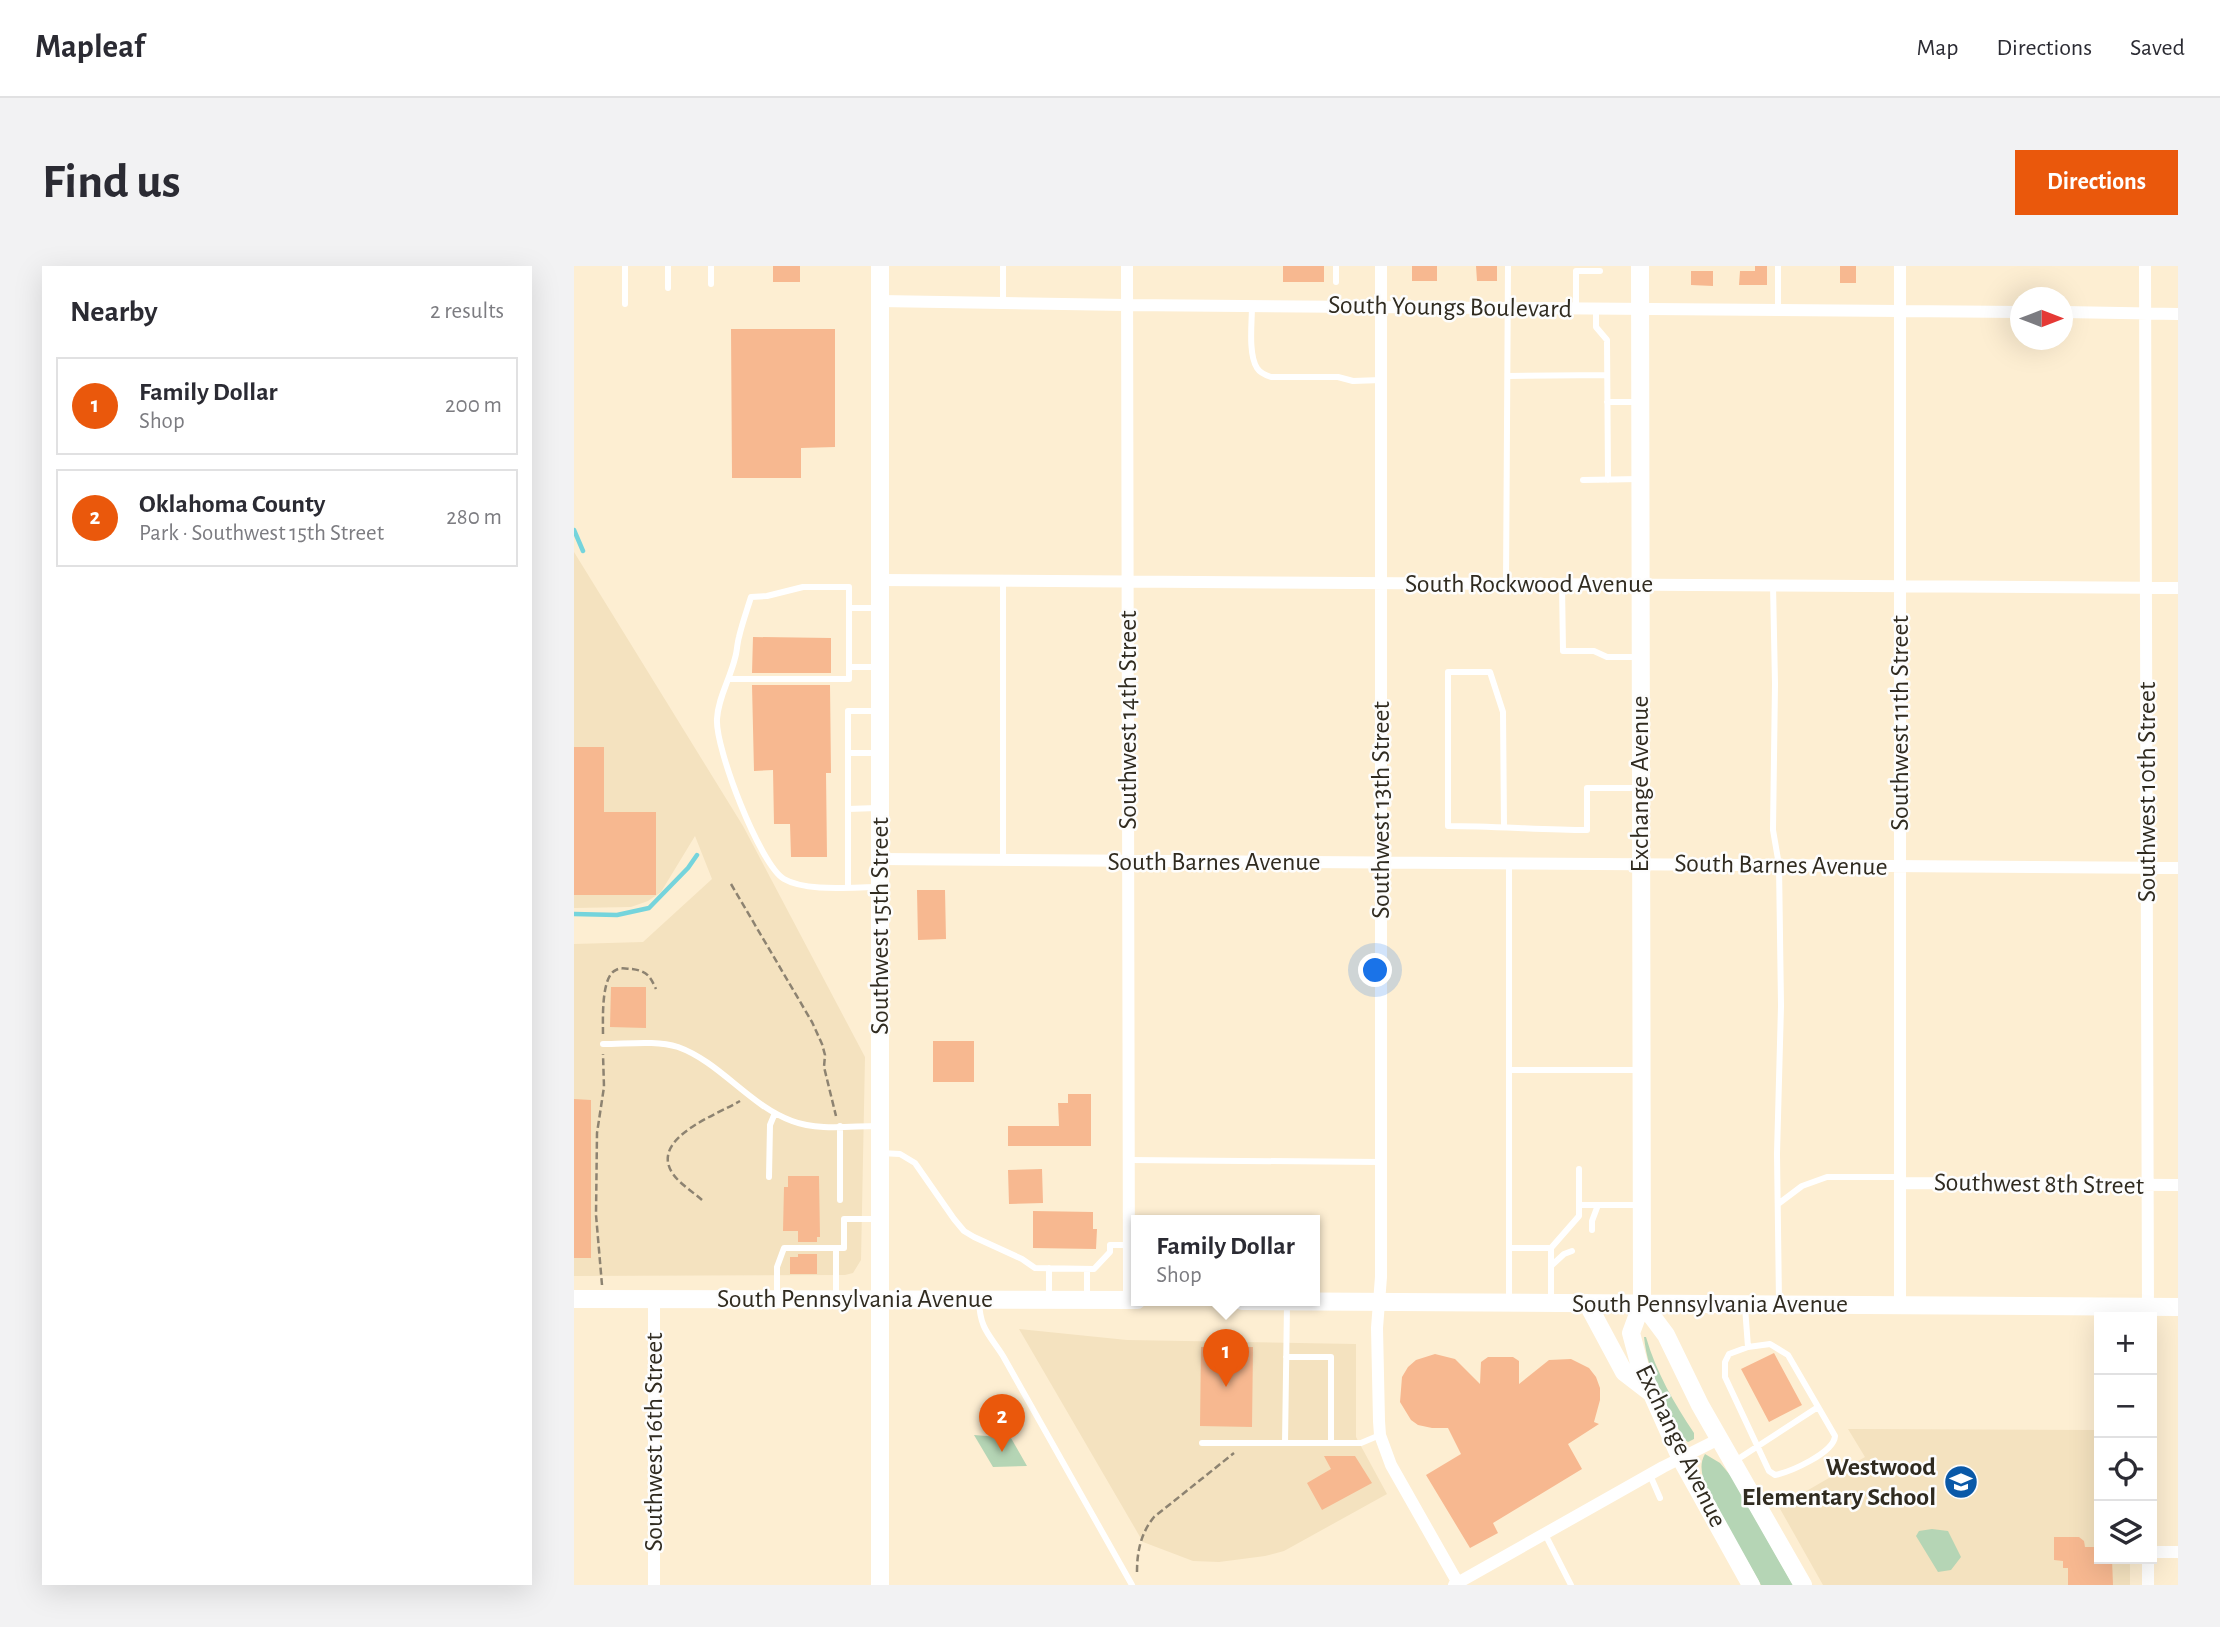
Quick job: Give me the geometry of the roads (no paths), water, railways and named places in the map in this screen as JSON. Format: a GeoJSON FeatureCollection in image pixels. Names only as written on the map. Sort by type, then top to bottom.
{"type":"FeatureCollection","features":[{"type":"Feature","properties":{"kind":"main road","name":"Southwest 15th Street"},"geometry":{"type":"LineString","coordinates":[[880,266],[880,1585]]}},
{"type":"Feature","properties":{"kind":"main road","name":"Exchange Avenue"},"geometry":{"type":"LineString","coordinates":[[1640,266],[1642,1303],[1631,1333],[1640,1367],[1681,1459],[1751,1585]]}},
{"type":"Feature","properties":{"kind":"main road","name":"South Pennsylvania Avenue"},"geometry":{"type":"LineString","coordinates":[[574,1299],[1131,1300]]}},
{"type":"Feature","properties":{"kind":"main road","name":"South Pennsylvania Avenue"},"geometry":{"type":"LineString","coordinates":[[1320,1302],[1744,1303],[2148,1312],[2178,1307]]}},
{"type":"Feature","properties":{"kind":"main road"},"geometry":{"type":"LineString","coordinates":[[1587,1303],[1624,1372],[1650,1392]]}},
{"type":"Feature","properties":{"kind":"main road","name":"Exchange Avenue"},"geometry":{"type":"LineString","coordinates":[[1642,1303],[1666,1335],[1719,1439],[1803,1585]]}},
{"type":"Feature","properties":{"kind":"street","name":"Southwest 14th Street"},"geometry":{"type":"LineString","coordinates":[[1126,266],[1131,1272]]}},
{"type":"Feature","properties":{"kind":"street","name":"Southwest 13th Street"},"geometry":{"type":"LineString","coordinates":[[1381,266],[1381,1277],[1377,1328],[1380,1435],[1391,1465],[1457,1584]]}},
{"type":"Feature","properties":{"kind":"street","name":"Southwest 11th Street"},"geometry":{"type":"LineString","coordinates":[[1900,266],[1900,1306]]}},
{"type":"Feature","properties":{"kind":"street","name":"Southwest 10th Street"},"geometry":{"type":"LineString","coordinates":[[2145,266],[2148,1312]]}},
{"type":"Feature","properties":{"kind":"street","name":"South Youngs Boulevard"},"geometry":{"type":"LineString","coordinates":[[880,302],[2010,312]]}},
{"type":"Feature","properties":{"kind":"street"},"geometry":{"type":"LineString","coordinates":[[2073,312],[2178,314]]}},
{"type":"Feature","properties":{"kind":"street","name":"South Rockwood Avenue"},"geometry":{"type":"LineString","coordinates":[[880,580],[2178,588]]}},
{"type":"Feature","properties":{"kind":"street","name":"South Barnes Avenue"},"geometry":{"type":"LineString","coordinates":[[880,859],[2178,868]]}},
{"type":"Feature","properties":{"kind":"street","name":"Southwest 8th Street"},"geometry":{"type":"LineString","coordinates":[[1901,1180],[2178,1185]]}},
{"type":"Feature","properties":{"kind":"street","name":"Southwest 16th Street"},"geometry":{"type":"LineString","coordinates":[[654,1299],[654,1585]]}},
{"type":"Feature","properties":{"kind":"street"},"geometry":{"type":"LineString","coordinates":[[1457,1584],[1719,1439]]}},
{"type":"Feature","properties":{"kind":"street"},"geometry":{"type":"LineString","coordinates":[[2157,1552],[2178,1552]]}},
{"type":"Feature","properties":{"kind":"street"},"geometry":{"type":"LineString","coordinates":[[2148,1564],[2148,1585]]}},
{"type":"Feature","properties":{"kind":"lane"},"geometry":{"type":"LineString","coordinates":[[625,266],[625,304]]}},
{"type":"Feature","properties":{"kind":"lane"},"geometry":{"type":"LineString","coordinates":[[668,266],[668,288]]}},
{"type":"Feature","properties":{"kind":"lane"},"geometry":{"type":"LineString","coordinates":[[711,266],[711,284]]}},
{"type":"Feature","properties":{"kind":"lane"},"geometry":{"type":"LineString","coordinates":[[1003,266],[1003,303]]}},
{"type":"Feature","properties":{"kind":"lane"},"geometry":{"type":"LineString","coordinates":[[1336,266],[1336,282]]}},
{"type":"Feature","properties":{"kind":"lane"},"geometry":{"type":"LineString","coordinates":[[1506,584],[1508,266]]}},
{"type":"Feature","properties":{"kind":"lane"},"geometry":{"type":"LineString","coordinates":[[1778,266],[1778,309]]}},
{"type":"Feature","properties":{"kind":"lane"},"geometry":{"type":"LineString","coordinates":[[1576,309],[1576,271],[1600,271]]}},
{"type":"Feature","properties":{"kind":"lane"},"geometry":{"type":"LineString","coordinates":[[1252,306],[1253,357],[1261,373],[1270,377],[1381,380]]}},
{"type":"Feature","properties":{"kind":"lane"},"geometry":{"type":"LineString","coordinates":[[1596,309],[1596,327],[1608,340],[1608,480]]}},
{"type":"Feature","properties":{"kind":"lane"},"geometry":{"type":"LineString","coordinates":[[1508,376],[1608,375]]}},
{"type":"Feature","properties":{"kind":"lane"},"geometry":{"type":"LineString","coordinates":[[1608,402],[1640,402]]}},
{"type":"Feature","properties":{"kind":"lane"},"geometry":{"type":"LineString","coordinates":[[1583,480],[1640,479]]}},
{"type":"Feature","properties":{"kind":"lane"},"geometry":{"type":"LineString","coordinates":[[1003,581],[1003,860]]}},
{"type":"Feature","properties":{"kind":"lane"},"geometry":{"type":"LineString","coordinates":[[1562,584],[1563,651],[1594,651],[1607,657],[1640,657]]}},
{"type":"Feature","properties":{"kind":"lane"},"geometry":{"type":"LineString","coordinates":[[1773,585],[1773,830],[1779,865],[1781,1006],[1777,1154],[1779,1304]]}},
{"type":"Feature","properties":{"kind":"lane"},"geometry":{"type":"LineString","coordinates":[[729,679],[849,679],[849,587],[803,587],[751,597],[729,679],[721,695],[717,719],[718,734],[743,808],[775,872],[785,880],[799,885],[880,888]]}},
{"type":"Feature","properties":{"kind":"lane"},"geometry":{"type":"LineString","coordinates":[[849,608],[880,608]]}},
{"type":"Feature","properties":{"kind":"lane"},"geometry":{"type":"LineString","coordinates":[[849,667],[880,667]]}},
{"type":"Feature","properties":{"kind":"lane"},"geometry":{"type":"LineString","coordinates":[[1504,826],[1503,712],[1490,672],[1447,672],[1448,826],[1587,830],[1587,788],[1641,788]]}},
{"type":"Feature","properties":{"kind":"lane"},"geometry":{"type":"LineString","coordinates":[[848,887],[848,711],[880,711]]}},
{"type":"Feature","properties":{"kind":"lane"},"geometry":{"type":"LineString","coordinates":[[848,753],[880,753]]}},
{"type":"Feature","properties":{"kind":"lane"},"geometry":{"type":"LineString","coordinates":[[848,809],[880,808]]}},
{"type":"Feature","properties":{"kind":"lane"},"geometry":{"type":"LineString","coordinates":[[1508,862],[1509,1303]]}},
{"type":"Feature","properties":{"kind":"lane"},"geometry":{"type":"LineString","coordinates":[[603,1044],[677,1046],[694,1054],[775,1113],[793,1122],[814,1126],[880,1126]]}},
{"type":"Feature","properties":{"kind":"lane"},"geometry":{"type":"LineString","coordinates":[[1510,1070],[1641,1070]]}},
{"type":"Feature","properties":{"kind":"lane"},"geometry":{"type":"LineString","coordinates":[[769,1177],[770,1125],[775,1113]]}},
{"type":"Feature","properties":{"kind":"lane"},"geometry":{"type":"LineString","coordinates":[[840,1126],[840,1200]]}},
{"type":"Feature","properties":{"kind":"lane"},"geometry":{"type":"LineString","coordinates":[[880,1153],[900,1154],[915,1163],[964,1231],[1022,1259],[1034,1268],[1094,1269],[1110,1252],[1110,1245],[1129,1245]]}},
{"type":"Feature","properties":{"kind":"lane"},"geometry":{"type":"LineString","coordinates":[[1129,1160],[1381,1162]]}},
{"type":"Feature","properties":{"kind":"lane"},"geometry":{"type":"LineString","coordinates":[[1551,1303],[1551,1248],[1579,1216],[1579,1169]]}},
{"type":"Feature","properties":{"kind":"lane"},"geometry":{"type":"LineString","coordinates":[[1778,1204],[1802,1186],[1827,1177],[1901,1180]]}},
{"type":"Feature","properties":{"kind":"lane"},"geometry":{"type":"LineString","coordinates":[[1579,1205],[1640,1205]]}},
{"type":"Feature","properties":{"kind":"lane"},"geometry":{"type":"LineString","coordinates":[[1592,1230],[1592,1221],[1598,1205]]}},
{"type":"Feature","properties":{"kind":"lane"},"geometry":{"type":"LineString","coordinates":[[777,1298],[777,1267],[784,1248],[844,1248],[845,1219],[880,1219]]}},
{"type":"Feature","properties":{"kind":"lane"},"geometry":{"type":"LineString","coordinates":[[1584,1224],[1592,1221]]}},
{"type":"Feature","properties":{"kind":"lane"},"geometry":{"type":"LineString","coordinates":[[1564,1254],[1567,1244]]}},
{"type":"Feature","properties":{"kind":"lane"},"geometry":{"type":"LineString","coordinates":[[836,1248],[836,1298]]}},
{"type":"Feature","properties":{"kind":"lane"},"geometry":{"type":"LineString","coordinates":[[1510,1248],[1551,1248]]}},
{"type":"Feature","properties":{"kind":"lane"},"geometry":{"type":"LineString","coordinates":[[1551,1266],[1564,1254],[1572,1251]]}},
{"type":"Feature","properties":{"kind":"lane"},"geometry":{"type":"LineString","coordinates":[[1049,1268],[1049,1300]]}},
{"type":"Feature","properties":{"kind":"lane"},"geometry":{"type":"LineString","coordinates":[[1087,1269],[1087,1300]]}},
{"type":"Feature","properties":{"kind":"lane"},"geometry":{"type":"LineString","coordinates":[[979,1299],[980,1321],[984,1329],[1003,1356],[1132,1585]]}},
{"type":"Feature","properties":{"kind":"lane"},"geometry":{"type":"LineString","coordinates":[[1744,1303],[1748,1347]]}},
{"type":"Feature","properties":{"kind":"lane"},"geometry":{"type":"LineString","coordinates":[[1285,1443],[1287,1306]]}},
{"type":"Feature","properties":{"kind":"lane"},"geometry":{"type":"LineString","coordinates":[[1770,1344],[1788,1355],[1818,1407],[1835,1436],[1835,1442],[1788,1472],[1775,1475],[1769,1471],[1725,1377],[1725,1363],[1729,1354],[1748,1347],[1770,1344]]}},
{"type":"Feature","properties":{"kind":"lane"},"geometry":{"type":"LineString","coordinates":[[1286,1357],[1331,1357],[1331,1443]]}},
{"type":"Feature","properties":{"kind":"lane"},"geometry":{"type":"LineString","coordinates":[[1733,1462],[1818,1407]]}},
{"type":"Feature","properties":{"kind":"lane"},"geometry":{"type":"LineString","coordinates":[[1202,1443],[1361,1443],[1380,1435]]}},
{"type":"Feature","properties":{"kind":"lane"},"geometry":{"type":"LineString","coordinates":[[1650,1475],[1660,1498]]}},
{"type":"Feature","properties":{"kind":"lane"},"geometry":{"type":"LineString","coordinates":[[1545,1534],[1571,1585]]}},
{"type":"Feature","properties":{"kind":"waterway"},"geometry":{"type":"LineString","coordinates":[[574,530],[583,551]]}},
{"type":"Feature","properties":{"kind":"waterway"},"geometry":{"type":"LineString","coordinates":[[574,914],[617,915],[649,908],[697,855]]}},
{"type":"Feature","properties":{"kind":"place","name":"Family Dollar"},"geometry":{"type":"Point","coordinates":[1226,1387]}},
{"type":"Feature","properties":{"kind":"place","name":"Oklahoma County"},"geometry":{"type":"Point","coordinates":[1002,1452]}},
{"type":"Feature","properties":{"kind":"place","name":"Westwood Elementary School"},"geometry":{"type":"Point","coordinates":[1961,1482]}}]}
